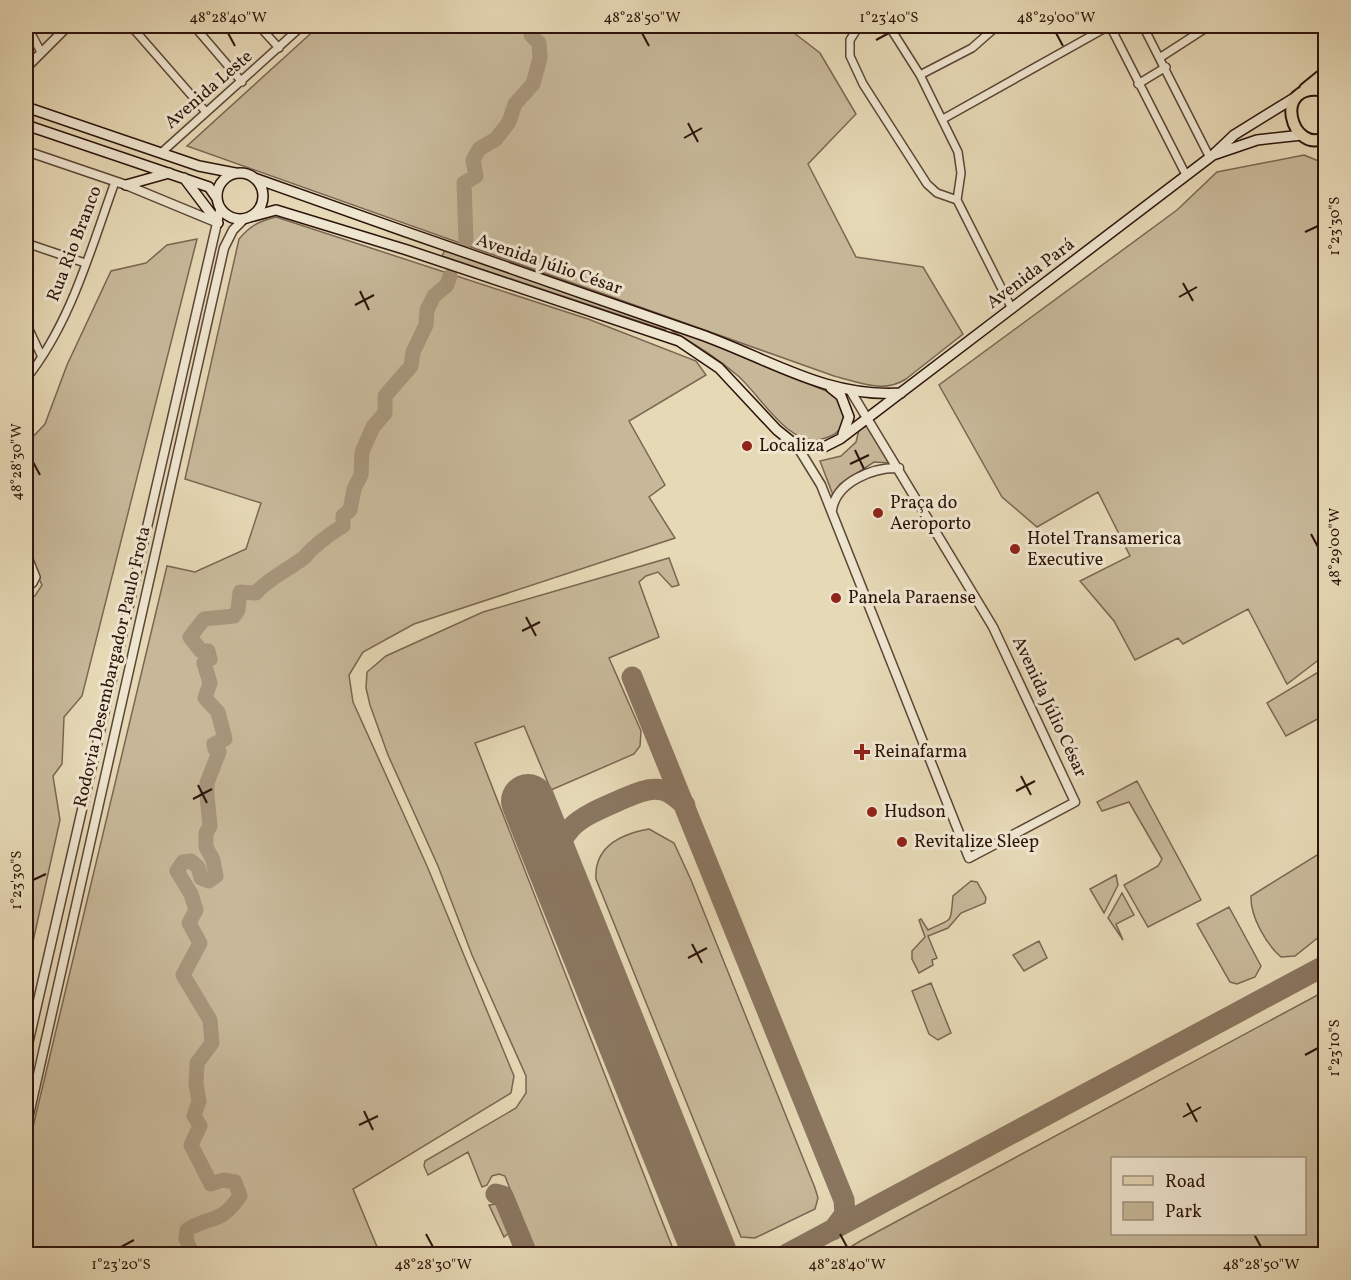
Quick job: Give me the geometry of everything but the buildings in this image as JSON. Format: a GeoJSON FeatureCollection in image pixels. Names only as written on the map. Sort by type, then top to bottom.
{"type":"FeatureCollection","features":[{"type":"Feature","properties":{"kind":"main road"},"geometry":{"type":"LineString","coordinates":[[1324,138],[1302,135],[1291,118],[1297,96],[1326,72]]}},
{"type":"Feature","properties":{"kind":"main road"},"geometry":{"type":"LineString","coordinates":[[1297,96],[1316,89],[1326,91]]}},
{"type":"Feature","properties":{"kind":"main road","name":"Avenida Pará"},"geometry":{"type":"LineString","coordinates":[[868,418],[1212,157],[1234,135],[1297,96]]}},
{"type":"Feature","properties":{"kind":"main road"},"geometry":{"type":"LineString","coordinates":[[26,107],[199,166],[254,178],[262,189],[262,202],[247,218],[231,218],[220,210],[216,197],[209,187],[26,126]]}},
{"type":"Feature","properties":{"kind":"main road","name":"Avenida Pará"},"geometry":{"type":"LineString","coordinates":[[1212,157],[1257,140],[1302,135]]}},
{"type":"Feature","properties":{"kind":"main road"},"geometry":{"type":"LineString","coordinates":[[126,185],[169,173]]}},
{"type":"Feature","properties":{"kind":"main road"},"geometry":{"type":"LineString","coordinates":[[216,197],[219,184],[235,173]]}},
{"type":"Feature","properties":{"kind":"main road"},"geometry":{"type":"LineString","coordinates":[[184,178],[218,223]]}},
{"type":"Feature","properties":{"kind":"main road","name":"Avenida Júlio César"},"geometry":{"type":"LineString","coordinates":[[254,178],[703,335],[831,388],[881,394],[901,393]]}},
{"type":"Feature","properties":{"kind":"main road","name":"Avenida Júlio César"},"geometry":{"type":"LineString","coordinates":[[247,218],[276,210],[407,250],[679,341],[719,368],[777,430],[797,446]]}},
{"type":"Feature","properties":{"kind":"main road"},"geometry":{"type":"LineString","coordinates":[[831,388],[842,396],[849,417],[840,439]]}},
{"type":"Feature","properties":{"kind":"main road"},"geometry":{"type":"LineString","coordinates":[[797,446],[822,448],[840,439],[868,418]]}},
{"type":"Feature","properties":{"kind":"street"},"geometry":{"type":"LineString","coordinates":[[27,26],[41,52]]}},
{"type":"Feature","properties":{"kind":"street"},"geometry":{"type":"LineString","coordinates":[[26,68],[68,26]]}},
{"type":"Feature","properties":{"kind":"street"},"geometry":{"type":"LineString","coordinates":[[131,26],[206,112]]}},
{"type":"Feature","properties":{"kind":"street"},"geometry":{"type":"LineString","coordinates":[[194,26],[242,81]]}},
{"type":"Feature","properties":{"kind":"street"},"geometry":{"type":"LineString","coordinates":[[259,26],[279,48]]}},
{"type":"Feature","properties":{"kind":"street","name":"Avenida Leste"},"geometry":{"type":"LineString","coordinates":[[161,153],[302,26]]}},
{"type":"Feature","properties":{"kind":"street"},"geometry":{"type":"LineString","coordinates":[[859,26],[850,40],[849,56],[863,84],[927,184],[937,193],[957,200]]}},
{"type":"Feature","properties":{"kind":"street"},"geometry":{"type":"LineString","coordinates":[[889,26],[920,75],[943,119],[960,162],[957,200],[1012,309]]}},
{"type":"Feature","properties":{"kind":"street"},"geometry":{"type":"LineString","coordinates":[[920,75],[972,48],[997,26]]}},
{"type":"Feature","properties":{"kind":"street"},"geometry":{"type":"LineString","coordinates":[[943,119],[1109,26],[1186,175]]}},
{"type":"Feature","properties":{"kind":"street"},"geometry":{"type":"LineString","coordinates":[[1143,26],[1212,157]]}},
{"type":"Feature","properties":{"kind":"street"},"geometry":{"type":"LineString","coordinates":[[1161,57],[1209,26]]}},
{"type":"Feature","properties":{"kind":"street"},"geometry":{"type":"LineString","coordinates":[[26,60],[41,52]]}},
{"type":"Feature","properties":{"kind":"street"},"geometry":{"type":"LineString","coordinates":[[1138,84],[1166,67]]}},
{"type":"Feature","properties":{"kind":"street"},"geometry":{"type":"LineString","coordinates":[[26,151],[126,185],[218,223]]}},
{"type":"Feature","properties":{"kind":"street","name":"Rua Rio Branco"},"geometry":{"type":"LineString","coordinates":[[26,379],[56,332],[116,182]]}},
{"type":"Feature","properties":{"kind":"street","name":"Rodovia Desembargador Paulo Frota"},"geometry":{"type":"LineString","coordinates":[[26,1053],[220,210]]}},
{"type":"Feature","properties":{"kind":"street","name":"Rodovia Desembargador Paulo Frota"},"geometry":{"type":"LineString","coordinates":[[26,1128],[224,248],[233,230],[247,218]]}},
{"type":"Feature","properties":{"kind":"street"},"geometry":{"type":"LineString","coordinates":[[26,243],[85,264]]}},
{"type":"Feature","properties":{"kind":"street"},"geometry":{"type":"LineString","coordinates":[[26,323],[41,355]]}},
{"type":"Feature","properties":{"kind":"street","name":"Avenida Júlio César"},"geometry":{"type":"LineString","coordinates":[[797,446],[813,468],[832,512],[969,858],[1075,802],[993,627],[850,390]]}},
{"type":"Feature","properties":{"kind":"street"},"geometry":{"type":"LineString","coordinates":[[832,512],[834,499],[862,476],[876,468],[899,468]]}},
{"type":"Feature","properties":{"kind":"street"},"geometry":{"type":"LineString","coordinates":[[26,552],[36,577],[33,583],[26,588]]}},
{"type":"Feature","properties":{"kind":"green space"},"geometry":{"type":"Polygon","coordinates":[[[319,26],[785,26],[820,53],[856,114],[808,164],[856,257],[923,267],[963,334],[906,379],[888,386],[861,384],[187,146],[319,26]]]}},
{"type":"Feature","properties":{"kind":"green space"},"geometry":{"type":"Polygon","coordinates":[[[1304,155],[1326,164],[1325,655],[1287,684],[1248,609],[1183,644],[1178,638],[1135,660],[1114,621],[1080,581],[1130,556],[1098,492],[1037,527],[1002,497],[939,385],[1177,210],[1217,172],[1304,155]]]}},
{"type":"Feature","properties":{"kind":"green space"},"geometry":{"type":"Polygon","coordinates":[[[276,217],[588,319],[696,361],[706,375],[629,421],[665,485],[649,497],[675,538],[414,624],[363,652],[349,675],[353,702],[427,866],[514,1076],[511,1093],[353,1189],[380,1254],[26,1254],[26,1156],[167,566],[195,572],[246,549],[261,503],[185,479],[239,239],[255,225],[276,217]]]}},
{"type":"Feature","properties":{"kind":"green space"},"geometry":{"type":"Polygon","coordinates":[[[197,239],[82,696],[64,717],[62,764],[53,776],[60,820],[26,973],[26,600],[35,596],[42,585],[26,551],[26,444],[45,424],[67,365],[111,271],[146,263],[167,245],[197,239]]]}},
{"type":"Feature","properties":{"kind":"green space"},"geometry":{"type":"Polygon","coordinates":[[[445,250],[667,326],[665,330],[442,256],[445,250]]]}},
{"type":"Feature","properties":{"kind":"green space"},"geometry":{"type":"Polygon","coordinates":[[[673,328],[831,393],[840,402],[845,420],[841,428],[830,436],[810,440],[786,428],[737,375],[672,331],[673,328]]]}},
{"type":"Feature","properties":{"kind":"green space"},"geometry":{"type":"Polygon","coordinates":[[[868,425],[891,463],[874,462],[840,484],[833,495],[820,461],[841,456],[856,442],[859,430],[868,425]]]}},
{"type":"Feature","properties":{"kind":"green space"},"geometry":{"type":"Polygon","coordinates":[[[669,558],[679,585],[672,587],[658,572],[646,576],[639,582],[659,637],[609,658],[641,731],[640,746],[634,754],[551,790],[524,726],[475,743],[675,1254],[535,1254],[505,1176],[499,1174],[492,1176],[487,1185],[482,1187],[468,1152],[428,1175],[424,1166],[425,1161],[516,1108],[526,1093],[526,1076],[472,955],[438,866],[388,755],[370,705],[366,688],[367,672],[386,656],[483,612],[669,558]]]}},
{"type":"Feature","properties":{"kind":"green space"},"geometry":{"type":"Polygon","coordinates":[[[1325,668],[1325,715],[1286,736],[1267,703],[1325,668]]]}},
{"type":"Feature","properties":{"kind":"green space"},"geometry":{"type":"Polygon","coordinates":[[[1137,781],[1201,900],[1148,927],[1124,885],[1158,866],[1162,859],[1129,802],[1102,811],[1097,802],[1137,781]]]}},
{"type":"Feature","properties":{"kind":"green space"},"geometry":{"type":"Polygon","coordinates":[[[649,829],[674,843],[691,880],[818,1198],[815,1209],[755,1238],[741,1237],[596,879],[600,858],[611,844],[629,834],[649,829]]]}},
{"type":"Feature","properties":{"kind":"green space"},"geometry":{"type":"Polygon","coordinates":[[[1325,850],[1325,932],[1295,956],[1281,957],[1270,945],[1256,921],[1251,896],[1325,850]]]}},
{"type":"Feature","properties":{"kind":"green space"},"geometry":{"type":"Polygon","coordinates":[[[1116,875],[1118,885],[1104,913],[1090,889],[1116,875]]]}},
{"type":"Feature","properties":{"kind":"green space"},"geometry":{"type":"Polygon","coordinates":[[[971,881],[977,882],[986,898],[985,903],[961,913],[948,928],[928,936],[937,958],[932,960],[933,965],[919,973],[912,959],[912,951],[925,937],[919,920],[921,919],[928,930],[947,921],[951,916],[953,896],[971,881]]]}},
{"type":"Feature","properties":{"kind":"green space"},"geometry":{"type":"Polygon","coordinates":[[[1122,893],[1134,915],[1116,924],[1123,940],[1108,918],[1122,893]]]}},
{"type":"Feature","properties":{"kind":"green space"},"geometry":{"type":"Polygon","coordinates":[[[1229,907],[1261,966],[1255,977],[1237,984],[1230,982],[1197,924],[1229,907]]]}},
{"type":"Feature","properties":{"kind":"green space"},"geometry":{"type":"Polygon","coordinates":[[[1039,941],[1047,958],[1024,971],[1013,955],[1039,941]]]}},
{"type":"Feature","properties":{"kind":"green space"},"geometry":{"type":"Polygon","coordinates":[[[931,983],[951,1033],[938,1040],[929,1034],[912,991],[931,983]]]}},
{"type":"Feature","properties":{"kind":"green space"},"geometry":{"type":"Polygon","coordinates":[[[1325,991],[1325,1254],[839,1254],[862,1240],[1325,991]]]}},
{"type":"Feature","properties":{"kind":"green space"},"geometry":{"type":"Polygon","coordinates":[[[497,1204],[510,1232],[504,1237],[489,1205],[497,1204]]]}},
{"type":"Feature","properties":{"kind":"waterway"},"geometry":{"type":"LineString","coordinates":[[466,240],[464,183],[476,176],[473,160],[479,149],[496,139],[509,122],[515,104],[533,84],[540,58],[539,43],[531,35],[534,26]]}},
{"type":"Feature","properties":{"kind":"waterway"},"geometry":{"type":"LineString","coordinates":[[192,1254],[186,1239],[187,1230],[221,1216],[240,1196],[235,1182],[223,1180],[211,1184],[191,1145],[200,1126],[194,1116],[199,1101],[196,1084],[197,1063],[212,1043],[210,1020],[183,975],[200,943],[189,923],[196,910],[191,894],[177,871],[183,862],[191,861],[198,867],[201,878],[209,881],[216,876],[213,860],[206,847],[206,833],[210,826],[207,783],[219,752],[215,749],[214,744],[225,739],[218,712],[205,698],[210,683],[204,663],[210,659],[208,651],[201,651],[190,637],[204,619],[234,616],[238,610],[240,592],[256,593],[343,526],[343,516],[350,510],[354,489],[361,475],[362,452],[373,427],[385,413],[385,396],[411,366],[413,352],[426,325],[427,310],[434,296],[447,285],[450,276]]}},
{"type":"Feature","properties":{"kind":"taxiway"},"geometry":{"type":"LineString","coordinates":[[632,677],[844,1200],[845,1214],[833,1230]]}},
{"type":"Feature","properties":{"kind":"taxiway"},"geometry":{"type":"LineString","coordinates":[[558,876],[557,860],[560,847],[565,836],[581,819],[634,794],[651,790],[668,792],[685,805]]}},
{"type":"Feature","properties":{"kind":"taxiway"},"geometry":{"type":"LineString","coordinates":[[787,1254],[1326,965]]}},
{"type":"Feature","properties":{"kind":"taxiway"},"geometry":{"type":"LineString","coordinates":[[496,1194],[503,1196],[527,1254]]}},
{"type":"Feature","properties":{"kind":"runway"},"geometry":{"type":"LineString","coordinates":[[528,801],[710,1254]]}},
{"type":"Feature","properties":{"kind":"place","name":"Localiza"},"geometry":{"type":"Point","coordinates":[747,446]}},
{"type":"Feature","properties":{"kind":"place","name":"Praça do Aeroporto"},"geometry":{"type":"Point","coordinates":[878,513]}},
{"type":"Feature","properties":{"kind":"place","name":"Hotel Transamerica Executive"},"geometry":{"type":"Point","coordinates":[1015,549]}},
{"type":"Feature","properties":{"kind":"place","name":"Panela Paraense"},"geometry":{"type":"Point","coordinates":[836,598]}},
{"type":"Feature","properties":{"kind":"place","name":"Reinafarma"},"geometry":{"type":"Point","coordinates":[862,752]}},
{"type":"Feature","properties":{"kind":"place","name":"Hudson"},"geometry":{"type":"Point","coordinates":[872,812]}},
{"type":"Feature","properties":{"kind":"place","name":"Revitalize Sleep"},"geometry":{"type":"Point","coordinates":[902,842]}}]}
